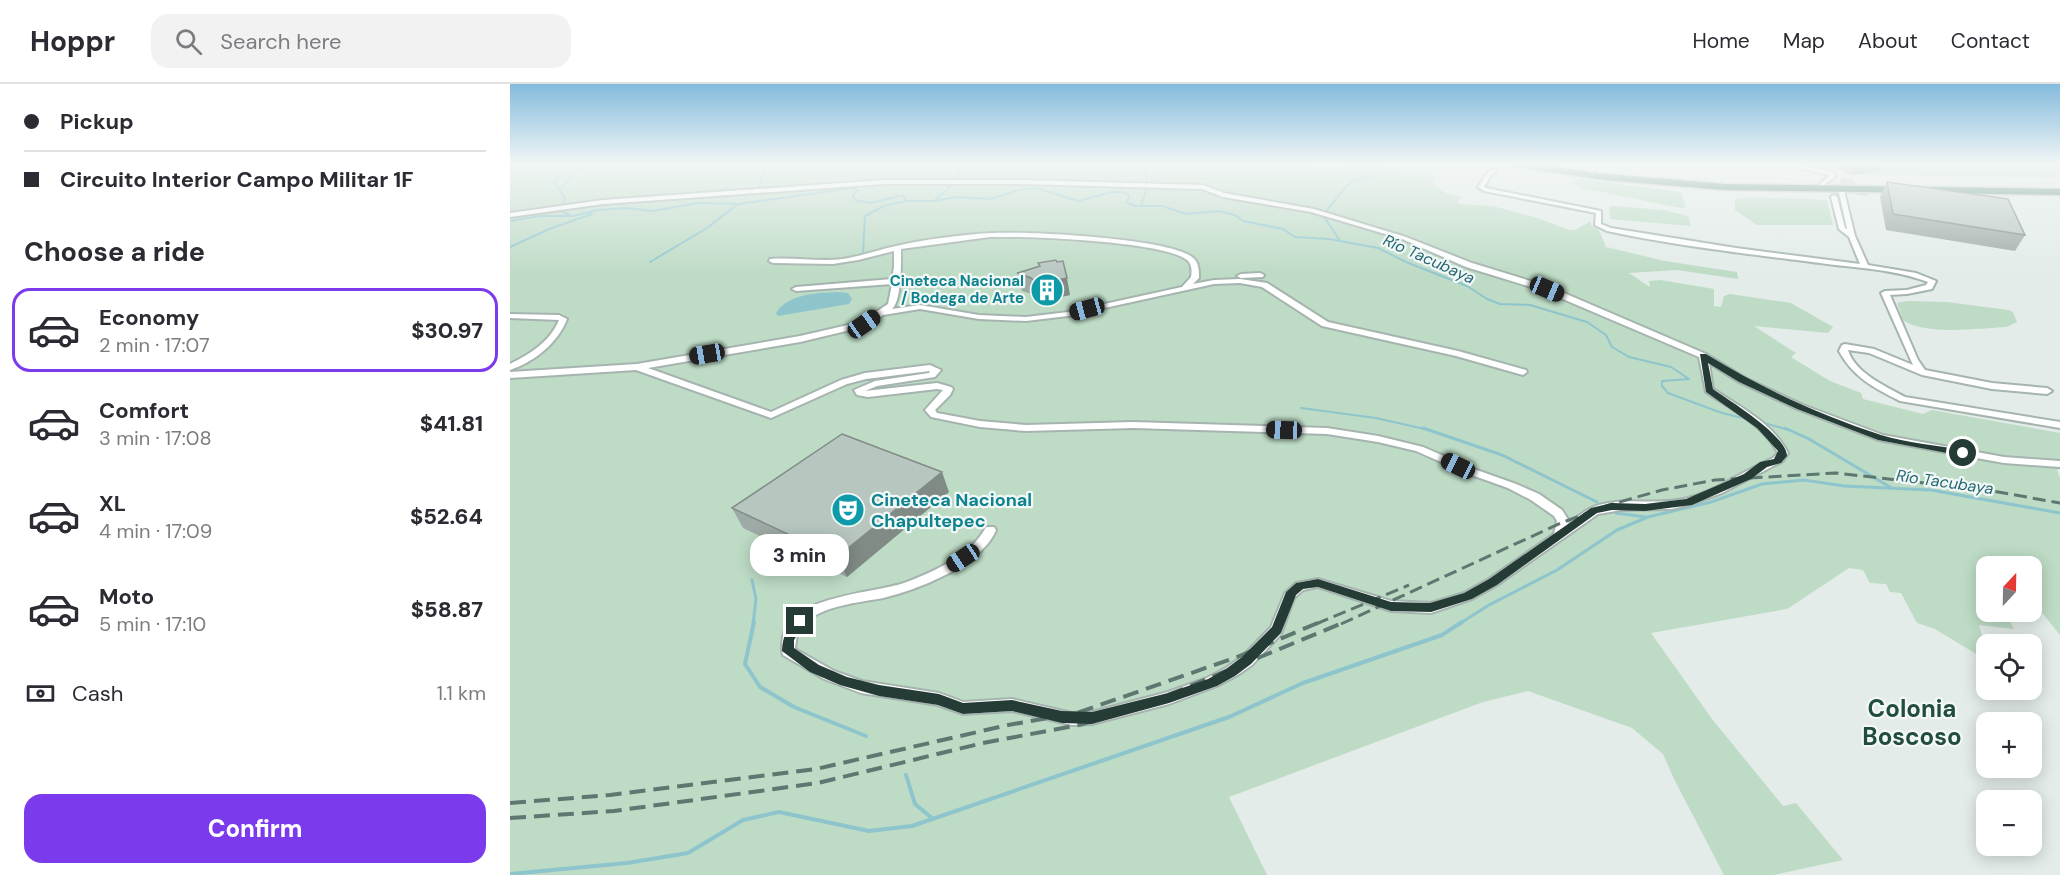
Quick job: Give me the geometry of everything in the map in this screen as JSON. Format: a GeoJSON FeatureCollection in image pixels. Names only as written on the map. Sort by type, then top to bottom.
{"type":"FeatureCollection","features":[{"type":"Feature","properties":{"kind":"street"},"geometry":{"type":"LineString","coordinates":[[510,215],[623,201]]}},
{"type":"Feature","properties":{"kind":"street"},"geometry":{"type":"LineString","coordinates":[[1258,201],[1312,210],[1383,232],[1469,265],[1547,289],[1703,356],[1742,380],[1800,407],[1881,438],[2004,460],[2060,464]]}},
{"type":"Feature","properties":{"kind":"street"},"geometry":{"type":"LineString","coordinates":[[1544,201],[1599,212],[1598,225],[1609,230],[1916,274],[1932,281],[1929,287],[1907,292],[1885,293],[1914,360],[1922,372]]}},
{"type":"Feature","properties":{"kind":"street"},"geometry":{"type":"LineString","coordinates":[[1846,201],[1852,236],[1865,267]]}},
{"type":"Feature","properties":{"kind":"street"},"geometry":{"type":"LineString","coordinates":[[773,261],[812,263],[842,261],[897,248],[994,235],[1122,242],[1163,249],[1192,259],[1196,271],[1195,279],[1185,288]]}},
{"type":"Feature","properties":{"kind":"street"},"geometry":{"type":"LineString","coordinates":[[510,375],[637,367],[800,339],[864,324],[892,305],[898,267],[897,248]]}},
{"type":"Feature","properties":{"kind":"street"},"geometry":{"type":"LineString","coordinates":[[880,313],[920,307],[979,317],[1026,319],[1068,314],[1227,278],[1260,275]]}},
{"type":"Feature","properties":{"kind":"street"},"geometry":{"type":"LineString","coordinates":[[796,289],[896,281]]}},
{"type":"Feature","properties":{"kind":"street"},"geometry":{"type":"LineString","coordinates":[[1214,282],[1240,281],[1264,285],[1325,324],[1458,354],[1523,372]]}},
{"type":"Feature","properties":{"kind":"street"},"geometry":{"type":"LineString","coordinates":[[510,315],[563,319],[559,330],[548,343],[510,367]]}},
{"type":"Feature","properties":{"kind":"street"},"geometry":{"type":"LineString","coordinates":[[2047,391],[1992,386],[1922,372],[1871,351],[1845,347],[1843,351],[1851,365],[1879,387],[1903,399],[2060,425]]}},
{"type":"Feature","properties":{"kind":"street"},"geometry":{"type":"LineString","coordinates":[[990,530],[983,542],[963,558],[922,582],[896,590],[831,603],[815,610],[800,621],[791,633],[788,651],[829,675],[861,687],[939,699],[963,708],[1012,705],[1062,717],[1092,718],[1169,698],[1212,682],[1247,661],[1276,630],[1292,592],[1300,586],[1318,583],[1391,606],[1431,608],[1468,596],[1493,582],[1589,513],[1600,509],[1688,502],[1747,476],[1764,465],[1777,461],[1783,456],[1783,451],[1760,426],[1709,390],[1703,356]]}},
{"type":"Feature","properties":{"kind":"street"},"geometry":{"type":"LineString","coordinates":[[637,367],[771,414],[844,382],[894,372],[934,369],[937,370],[932,375],[875,384],[859,390],[860,393],[868,394],[937,386],[948,389],[947,393],[930,410],[933,416],[1026,428],[1133,425],[1327,431],[1378,439],[1419,449],[1535,497],[1558,513],[1563,521],[1559,535]]}},
{"type":"Feature","properties":{"kind":"green space"},"geometry":{"type":"Polygon","coordinates":[[[510,201],[1458,201],[1461,204],[1493,206],[1570,230],[1575,230],[1591,221],[1591,225],[1599,230],[1606,247],[1665,261],[1737,272],[1738,279],[1677,270],[1629,273],[1650,287],[1649,281],[1660,280],[1714,289],[1714,306],[1721,307],[1724,296],[1730,294],[1791,303],[1833,327],[1828,333],[1754,326],[1796,353],[1791,357],[1830,381],[1861,393],[1863,399],[1923,414],[1932,410],[2060,433],[2060,469],[2057,470],[2060,478],[2060,635],[2042,613],[2042,556],[1976,556],[1976,622],[2010,622],[2014,629],[1979,625],[1981,634],[1976,634],[1976,654],[1935,629],[1917,623],[1901,593],[1890,592],[1886,584],[1870,583],[1863,570],[1849,568],[1787,609],[1651,633],[1712,719],[1783,806],[1796,803],[1843,860],[1773,875],[1724,875],[1663,754],[1632,728],[1528,691],[1483,702],[1229,797],[1267,875],[510,875],[510,201]]]}},
{"type":"Feature","properties":{"kind":"green space"},"geometry":{"type":"Polygon","coordinates":[[[1646,201],[1684,201],[1686,207],[1646,201]]]}},
{"type":"Feature","properties":{"kind":"green space"},"geometry":{"type":"Polygon","coordinates":[[[1735,201],[1827,201],[1833,225],[1757,225],[1735,210],[1735,201]]]}},
{"type":"Feature","properties":{"kind":"green space"},"geometry":{"type":"Polygon","coordinates":[[[1609,207],[1664,210],[1688,216],[1691,226],[1610,219],[1609,207]]]}},
{"type":"Feature","properties":{"kind":"green space"},"geometry":{"type":"Polygon","coordinates":[[[1947,302],[2008,310],[2013,312],[2017,322],[2006,327],[1953,330],[1925,328],[1903,320],[1897,303],[1947,302]]]}},
{"type":"Feature","properties":{"kind":"water"},"geometry":{"type":"Polygon","coordinates":[[[837,292],[848,293],[852,299],[849,304],[778,316],[776,313],[795,298],[837,292]]]}},
{"type":"Feature","properties":{"kind":"building"},"geometry":{"type":"Polygon","coordinates":[[[1891,201],[2009,201],[2025,235],[1893,214],[1891,201]]]}},
{"type":"Feature","properties":{"kind":"building"},"geometry":{"type":"Polygon","coordinates":[[[1056,260],[1057,262],[1063,261],[1067,278],[1038,284],[1031,278],[1018,273],[1040,266],[1038,263],[1056,260]]]}},
{"type":"Feature","properties":{"kind":"building","name":"Cineteca Nacional Chapultepec"},"geometry":{"type":"Polygon","coordinates":[[[842,434],[942,472],[837,557],[732,508],[842,434]]]}},
{"type":"Feature","properties":{"kind":"waterway"},"geometry":{"type":"LineString","coordinates":[[564,205],[565,201]]}},
{"type":"Feature","properties":{"kind":"waterway","name":"Río Tacubaya"},"geometry":{"type":"LineString","coordinates":[[738,204],[760,201]]}},
{"type":"Feature","properties":{"kind":"waterway","name":"Río Tacubaya"},"geometry":{"type":"LineString","coordinates":[[860,201],[871,203],[879,201]]}},
{"type":"Feature","properties":{"kind":"waterway"},"geometry":{"type":"LineString","coordinates":[[863,252],[865,216],[884,206],[906,201]]}},
{"type":"Feature","properties":{"kind":"waterway","name":"Río Tacubaya"},"geometry":{"type":"LineString","coordinates":[[906,201],[934,201]]}},
{"type":"Feature","properties":{"kind":"waterway","name":"Río Tacubaya"},"geometry":{"type":"LineString","coordinates":[[1128,201],[1127,203],[1141,206]]}},
{"type":"Feature","properties":{"kind":"waterway"},"geometry":{"type":"LineString","coordinates":[[1141,206],[1143,201]]}},
{"type":"Feature","properties":{"kind":"waterway"},"geometry":{"type":"LineString","coordinates":[[1327,210],[1335,201]]}},
{"type":"Feature","properties":{"kind":"waterway","name":"Río Tacubaya"},"geometry":{"type":"LineString","coordinates":[[510,221],[540,216],[574,216],[598,210],[627,208],[652,211],[699,203],[738,204]]}},
{"type":"Feature","properties":{"kind":"waterway"},"geometry":{"type":"LineString","coordinates":[[650,262],[707,228],[738,204]]}},
{"type":"Feature","properties":{"kind":"waterway","name":"Río Tacubaya"},"geometry":{"type":"LineString","coordinates":[[1141,206],[1162,206],[1186,214],[1219,211],[1235,215],[1243,221],[1283,229],[1295,237],[1329,239],[1378,248],[1406,262],[1467,286],[1487,299],[1500,304],[1530,305],[1587,322],[1606,335],[1612,347],[1629,357],[1671,367],[1689,379],[1662,381],[1662,386],[1668,393],[1722,413],[1751,420]]}},
{"type":"Feature","properties":{"kind":"waterway","name":"Río Tacubaya"},"geometry":{"type":"LineString","coordinates":[[562,209],[561,211],[570,215]]}},
{"type":"Feature","properties":{"kind":"waterway"},"geometry":{"type":"LineString","coordinates":[[510,247],[549,229],[592,214]]}},
{"type":"Feature","properties":{"kind":"waterway"},"geometry":{"type":"LineString","coordinates":[[1322,214],[1339,239]]}},
{"type":"Feature","properties":{"kind":"waterway"},"geometry":{"type":"LineString","coordinates":[[1301,408],[1376,418],[1429,430]]}},
{"type":"Feature","properties":{"kind":"waterway","name":"Río Tacubaya"},"geometry":{"type":"LineString","coordinates":[[1757,421],[1789,430]]}},
{"type":"Feature","properties":{"kind":"waterway"},"geometry":{"type":"LineString","coordinates":[[1423,428],[1429,430]]}},
{"type":"Feature","properties":{"kind":"waterway","name":"Río Tacubaya"},"geometry":{"type":"LineString","coordinates":[[1785,428],[1809,439],[1890,487]]}},
{"type":"Feature","properties":{"kind":"waterway"},"geometry":{"type":"LineString","coordinates":[[1429,430],[1502,455],[1597,502]]}},
{"type":"Feature","properties":{"kind":"waterway"},"geometry":{"type":"LineString","coordinates":[[1459,624],[1489,605],[1557,570],[1617,530],[1648,517],[1711,502],[1762,484],[1804,480],[1844,486],[1931,490],[2060,513]]}},
{"type":"Feature","properties":{"kind":"waterway"},"geometry":{"type":"LineString","coordinates":[[1616,513],[1646,517]]}},
{"type":"Feature","properties":{"kind":"waterway"},"geometry":{"type":"LineString","coordinates":[[752,580],[756,599],[753,624]]}},
{"type":"Feature","properties":{"kind":"waterway"},"geometry":{"type":"LineString","coordinates":[[754,622],[745,664],[760,687],[794,707],[866,736]]}},
{"type":"Feature","properties":{"kind":"waterway"},"geometry":{"type":"LineString","coordinates":[[933,819],[1229,717],[1303,683],[1442,635],[1462,622]]}},
{"type":"Feature","properties":{"kind":"waterway"},"geometry":{"type":"LineString","coordinates":[[906,775],[915,804],[933,819]]}},
{"type":"Feature","properties":{"kind":"waterway"},"geometry":{"type":"LineString","coordinates":[[510,874],[627,863],[688,853],[743,820],[779,812],[869,831],[912,826],[933,819]]}},
{"type":"Feature","properties":{"kind":"railway"},"geometry":{"type":"LineString","coordinates":[[1341,624],[1561,523],[1609,505],[1662,490],[1715,480],[1836,473],[1987,490],[2060,503]]}},
{"type":"Feature","properties":{"kind":"railway"},"geometry":{"type":"LineString","coordinates":[[1316,624],[1409,585]]}},
{"type":"Feature","properties":{"kind":"railway"},"geometry":{"type":"LineString","coordinates":[[510,803],[610,795],[816,769],[1008,725],[1077,713],[1237,657],[1320,622]]}},
{"type":"Feature","properties":{"kind":"railway"},"geometry":{"type":"LineString","coordinates":[[510,818],[614,811],[818,783],[983,743],[1079,725],[1134,709],[1345,622]]}},
{"type":"Feature","properties":{"kind":"place","name":"Cineteca Nacional / Bodega de Arte"},"geometry":{"type":"Point","coordinates":[1047,290]}},
{"type":"Feature","properties":{"kind":"place","name":"Cineteca Nacional Chapultepec"},"geometry":{"type":"Point","coordinates":[848,510]}},
{"type":"Feature","properties":{"kind":"district","name":"Colonia Boscoso"},"geometry":{"type":"Point","coordinates":[1912,722]}},
{"type":"Feature","properties":{"kind":"route"},"geometry":{"type":"LineString","coordinates":[[800,621],[788,639],[788,651],[829,675],[861,687],[939,699],[970,709],[1012,705],[1072,719],[1092,718],[1151,704],[1212,682],[1231,672],[1247,661],[1276,630],[1292,592],[1305,584],[1318,583],[1391,606],[1408,609],[1431,608],[1468,596],[1493,582],[1594,511],[1612,507],[1637,508],[1688,502],[1704,497],[1780,459],[1783,451],[1760,426],[1709,390],[1703,356],[1742,380],[1800,407],[1881,438],[1963,453]]}}]}
